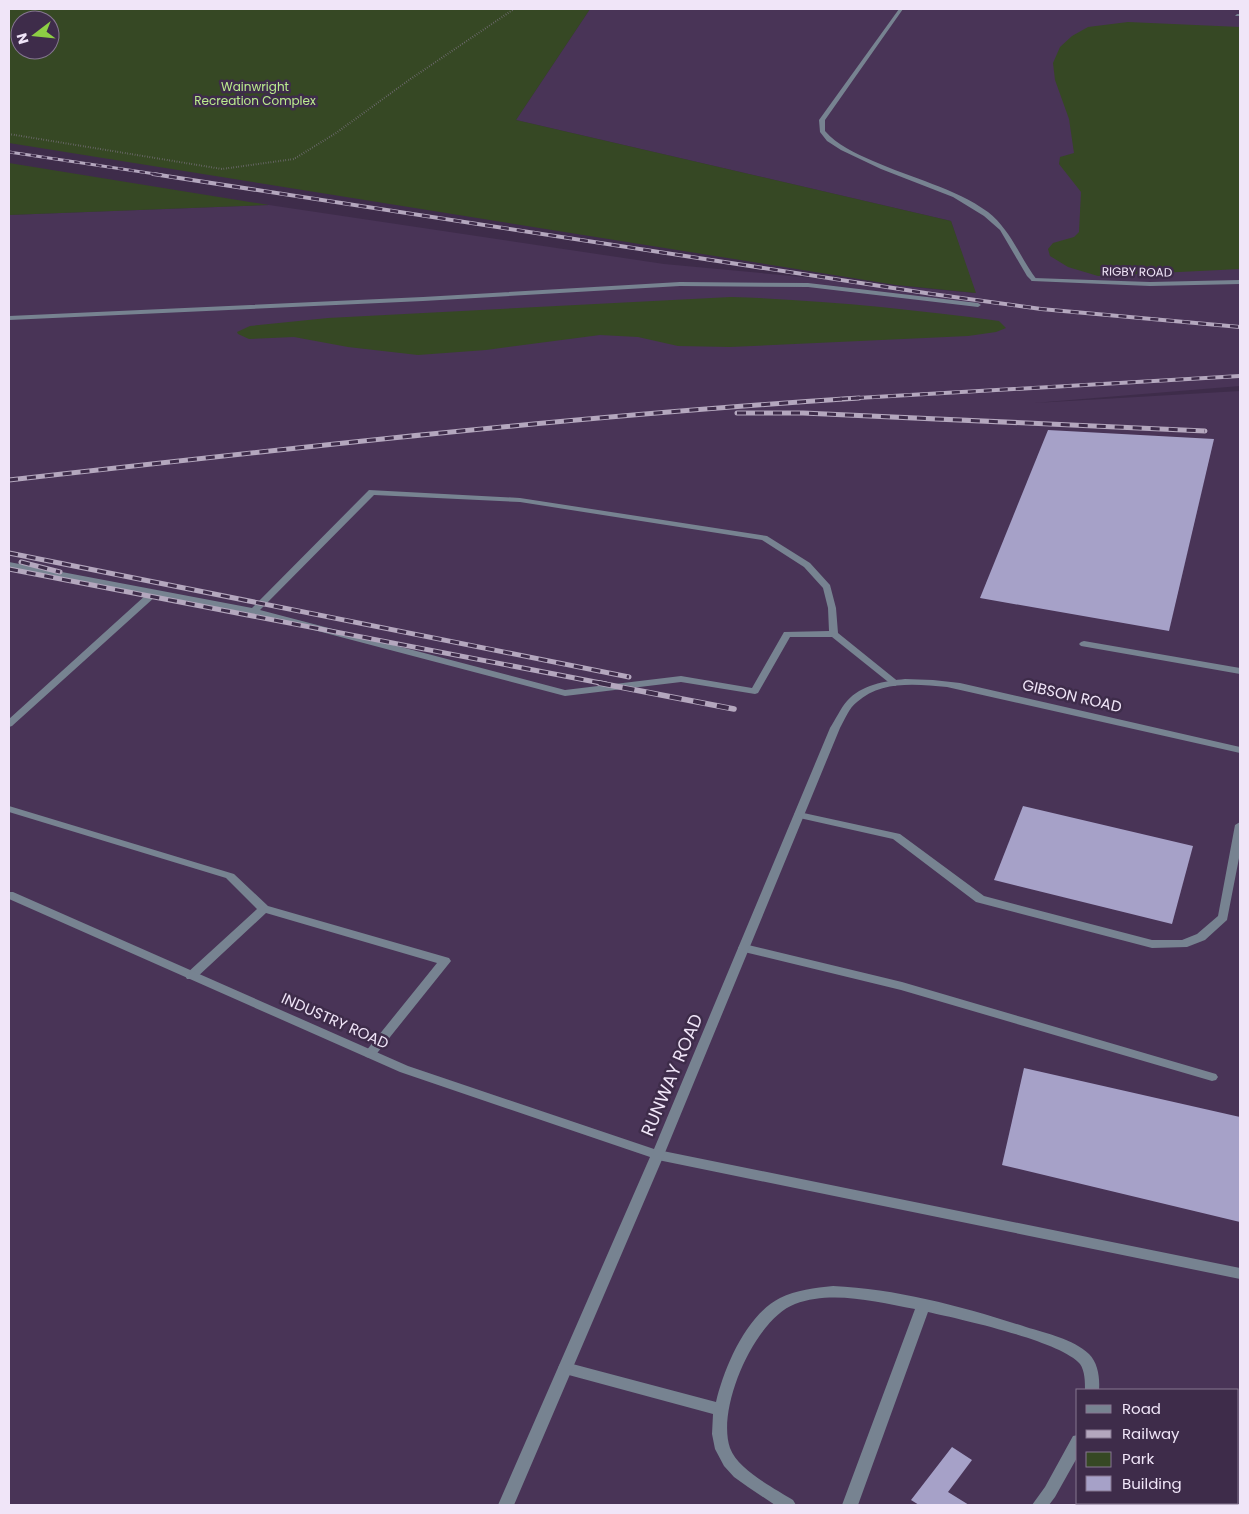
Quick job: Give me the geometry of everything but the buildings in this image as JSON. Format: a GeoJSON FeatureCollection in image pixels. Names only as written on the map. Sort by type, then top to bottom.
{"type":"FeatureCollection","features":[{"type":"Feature","properties":{"kind":"street","name":"RIGBY ROAD"},"geometry":{"type":"LineString","coordinates":[[901,9],[822,120],[822,131],[829,139],[853,153],[955,196],[984,213],[1003,230],[1024,268],[1034,280],[1142,284],[1240,282]]}},
{"type":"Feature","properties":{"kind":"street"},"geometry":{"type":"LineString","coordinates":[[9,318],[423,300],[680,284],[808,285],[978,305]]}},
{"type":"Feature","properties":{"kind":"street"},"geometry":{"type":"LineString","coordinates":[[254,611],[372,492],[520,500],[764,538],[808,565],[827,587],[832,608],[834,634]]}},
{"type":"Feature","properties":{"kind":"street"},"geometry":{"type":"LineString","coordinates":[[9,565],[254,611],[565,693],[680,679],[755,691],[787,634],[834,634],[895,683]]}},
{"type":"Feature","properties":{"kind":"street"},"geometry":{"type":"LineString","coordinates":[[9,724],[154,593]]}},
{"type":"Feature","properties":{"kind":"street"},"geometry":{"type":"LineString","coordinates":[[1084,644],[1240,671]]}},
{"type":"Feature","properties":{"kind":"street","name":"GIBSON ROAD"},"geometry":{"type":"LineString","coordinates":[[895,683],[926,681],[960,686],[1240,750]]}},
{"type":"Feature","properties":{"kind":"street","name":"RUNWAY ROAD"},"geometry":{"type":"LineString","coordinates":[[506,1505],[658,1155],[836,728],[848,706],[866,692],[895,683]]}},
{"type":"Feature","properties":{"kind":"street"},"geometry":{"type":"LineString","coordinates":[[9,809],[230,876],[264,909],[446,961],[370,1054]]}},
{"type":"Feature","properties":{"kind":"street"},"geometry":{"type":"LineString","coordinates":[[799,815],[896,836],[980,899],[1152,944],[1183,944],[1201,937],[1223,917],[1240,824]]}},
{"type":"Feature","properties":{"kind":"street","name":"INDUSTRY ROAD"},"geometry":{"type":"LineString","coordinates":[[9,896],[404,1070],[658,1155],[1240,1274]]}},
{"type":"Feature","properties":{"kind":"street"},"geometry":{"type":"LineString","coordinates":[[191,976],[264,909]]}},
{"type":"Feature","properties":{"kind":"street"},"geometry":{"type":"LineString","coordinates":[[744,948],[902,986],[1212,1077]]}},
{"type":"Feature","properties":{"kind":"street"},"geometry":{"type":"LineString","coordinates":[[788,1505],[741,1474],[724,1454],[718,1434],[721,1410],[732,1370],[762,1322],[778,1306],[794,1299],[835,1292],[903,1300],[1034,1334],[1067,1347],[1084,1358],[1093,1377],[1092,1389]]}},
{"type":"Feature","properties":{"kind":"street"},"geometry":{"type":"LineString","coordinates":[[850,1505],[923,1305]]}},
{"type":"Feature","properties":{"kind":"street"},"geometry":{"type":"LineString","coordinates":[[565,1368],[721,1410]]}},
{"type":"Feature","properties":{"kind":"street"},"geometry":{"type":"LineString","coordinates":[[1040,1505],[1050,1492],[1076,1445]]}},
{"type":"Feature","properties":{"kind":"path"},"geometry":{"type":"LineString","coordinates":[[9,134],[222,169],[294,159],[336,133],[409,80],[514,9]]}},
{"type":"Feature","properties":{"kind":"shaded area"},"geometry":{"type":"Polygon","coordinates":[[[590,9],[1240,9],[1240,386],[1034,403],[1240,391],[1240,1505],[9,1505],[9,215],[269,205],[664,264],[975,293],[951,221],[516,120],[590,9]]]}},
{"type":"Feature","properties":{"kind":"green space","name":"Wainwright Recreation Complex"},"geometry":{"type":"Polygon","coordinates":[[[9,9],[590,9],[516,120],[951,221],[976,293],[896,285],[9,143],[9,9]]]}},
{"type":"Feature","properties":{"kind":"green space"},"geometry":{"type":"Polygon","coordinates":[[[1128,22],[1240,27],[1240,269],[1098,276],[1068,267],[1050,256],[1048,249],[1053,243],[1074,237],[1079,232],[1081,192],[1059,164],[1060,157],[1074,153],[1069,119],[1055,80],[1053,63],[1060,47],[1072,36],[1088,27],[1128,22]]]}},
{"type":"Feature","properties":{"kind":"green space"},"geometry":{"type":"Polygon","coordinates":[[[9,163],[269,205],[9,215],[9,163]]]}},
{"type":"Feature","properties":{"kind":"green space"},"geometry":{"type":"Polygon","coordinates":[[[731,297],[832,303],[932,313],[999,321],[1006,328],[996,332],[968,336],[730,347],[678,346],[638,337],[600,335],[486,350],[418,355],[348,347],[294,337],[249,339],[237,332],[250,326],[328,318],[731,297]]]}},
{"type":"Feature","properties":{"kind":"railway"},"geometry":{"type":"LineString","coordinates":[[9,152],[162,175]]}},
{"type":"Feature","properties":{"kind":"railway"},"geometry":{"type":"LineString","coordinates":[[153,174],[932,294],[1041,309],[1240,327]]}},
{"type":"Feature","properties":{"kind":"railway"},"geometry":{"type":"LineString","coordinates":[[840,399],[1240,376]]}},
{"type":"Feature","properties":{"kind":"railway"},"geometry":{"type":"LineString","coordinates":[[9,480],[540,423],[859,398]]}},
{"type":"Feature","properties":{"kind":"railway"},"geometry":{"type":"LineString","coordinates":[[737,413],[803,413],[1205,431]]}},
{"type":"Feature","properties":{"kind":"railway"},"geometry":{"type":"LineString","coordinates":[[9,553],[629,677]]}},
{"type":"Feature","properties":{"kind":"railway"},"geometry":{"type":"LineString","coordinates":[[21,562],[60,572]]}},
{"type":"Feature","properties":{"kind":"railway"},"geometry":{"type":"LineString","coordinates":[[9,569],[606,684]]}},
{"type":"Feature","properties":{"kind":"railway"},"geometry":{"type":"LineString","coordinates":[[599,683],[734,709]]}}]}
